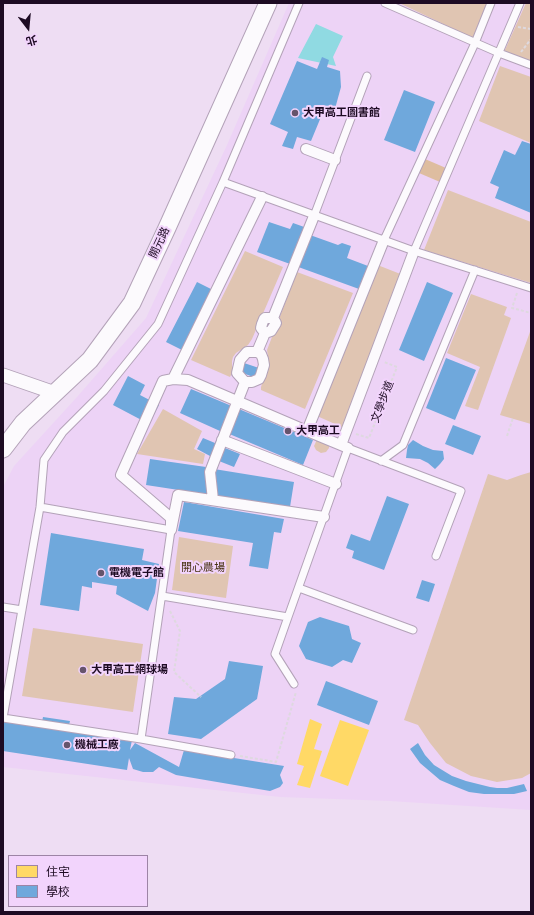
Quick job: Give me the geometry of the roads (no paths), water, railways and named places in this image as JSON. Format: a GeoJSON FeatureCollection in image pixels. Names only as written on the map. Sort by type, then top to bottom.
{"type":"FeatureCollection","features":[{"type":"Feature","properties":{"kind":"street","name":"開元路"},"geometry":{"type":"LineString","coordinates":[[3,449],[23,423],[90,360],[132,303],[268,3]]}},
{"type":"Feature","properties":{"kind":"street"},"geometry":{"type":"LineString","coordinates":[[306,149],[335,160]]}},
{"type":"Feature","properties":{"kind":"street"},"geometry":{"type":"LineString","coordinates":[[173,379],[262,196]]}},
{"type":"Feature","properties":{"kind":"street"},"geometry":{"type":"LineString","coordinates":[[257,352],[265,333],[272,331],[276,324],[272,318],[314,216]]}},
{"type":"Feature","properties":{"kind":"street"},"geometry":{"type":"LineString","coordinates":[[307,431],[384,240]]}},
{"type":"Feature","properties":{"kind":"street"},"geometry":{"type":"LineString","coordinates":[[171,530],[171,518],[121,475],[163,381],[173,379],[188,380],[345,447],[346,430],[414,251]]}},
{"type":"Feature","properties":{"kind":"street"},"geometry":{"type":"LineString","coordinates":[[247,352],[257,352],[261,354],[263,359],[264,365],[261,375],[259,379],[252,382],[245,382],[237,373],[240,360],[247,352]]}},
{"type":"Feature","properties":{"kind":"street"},"geometry":{"type":"LineString","coordinates":[[3,375],[55,393]]}},
{"type":"Feature","properties":{"kind":"street"},"geometry":{"type":"LineString","coordinates":[[213,500],[210,472],[245,382]]}},
{"type":"Feature","properties":{"kind":"street"},"geometry":{"type":"LineString","coordinates":[[222,440],[336,484]]}},
{"type":"Feature","properties":{"kind":"street"},"geometry":{"type":"LineString","coordinates":[[171,530],[178,495],[324,517]]}},
{"type":"Feature","properties":{"kind":"lane"},"geometry":{"type":"LineString","coordinates":[[231,755],[141,739],[3,718],[40,507],[44,460],[63,432],[104,391],[158,324],[223,182],[299,3]]}},
{"type":"Feature","properties":{"kind":"lane"},"geometry":{"type":"LineString","coordinates":[[385,3],[474,43],[531,65]]}},
{"type":"Feature","properties":{"kind":"lane"},"geometry":{"type":"LineString","coordinates":[[384,240],[491,3]]}},
{"type":"Feature","properties":{"kind":"lane"},"geometry":{"type":"LineString","coordinates":[[414,251],[520,3]]}},
{"type":"Feature","properties":{"kind":"lane"},"geometry":{"type":"LineString","coordinates":[[314,216],[367,76]]}},
{"type":"Feature","properties":{"kind":"lane"},"geometry":{"type":"LineString","coordinates":[[223,182],[414,251],[531,288]]}},
{"type":"Feature","properties":{"kind":"lane"},"geometry":{"type":"LineString","coordinates":[[381,461],[403,445],[475,270]]}},
{"type":"Feature","properties":{"kind":"lane"},"geometry":{"type":"LineString","coordinates":[[294,684],[275,654],[336,484],[345,447],[461,491],[436,556]]}},
{"type":"Feature","properties":{"kind":"lane"},"geometry":{"type":"LineString","coordinates":[[40,507],[171,530],[141,739]]}},
{"type":"Feature","properties":{"kind":"lane"},"geometry":{"type":"LineString","coordinates":[[299,588],[414,630]]}},
{"type":"Feature","properties":{"kind":"lane"},"geometry":{"type":"LineString","coordinates":[[162,596],[288,617]]}},
{"type":"Feature","properties":{"kind":"lane"},"geometry":{"type":"LineString","coordinates":[[3,607],[22,610]]}},
{"type":"Feature","properties":{"kind":"place","name":"大甲高工圖書館"},"geometry":{"type":"Point","coordinates":[295,113]}},
{"type":"Feature","properties":{"kind":"place","name":"大甲高工"},"geometry":{"type":"Point","coordinates":[288,431]}},
{"type":"Feature","properties":{"kind":"place","name":"電機電子館"},"geometry":{"type":"Point","coordinates":[101,573]}},
{"type":"Feature","properties":{"kind":"place","name":"大甲高工網球場"},"geometry":{"type":"Point","coordinates":[83,670]}},
{"type":"Feature","properties":{"kind":"place","name":"機械工廠"},"geometry":{"type":"Point","coordinates":[67,745]}},
{"type":"Feature","properties":{"kind":"park label","name":"開心農場"},"geometry":{"type":"Point","coordinates":[203,568]}}]}
